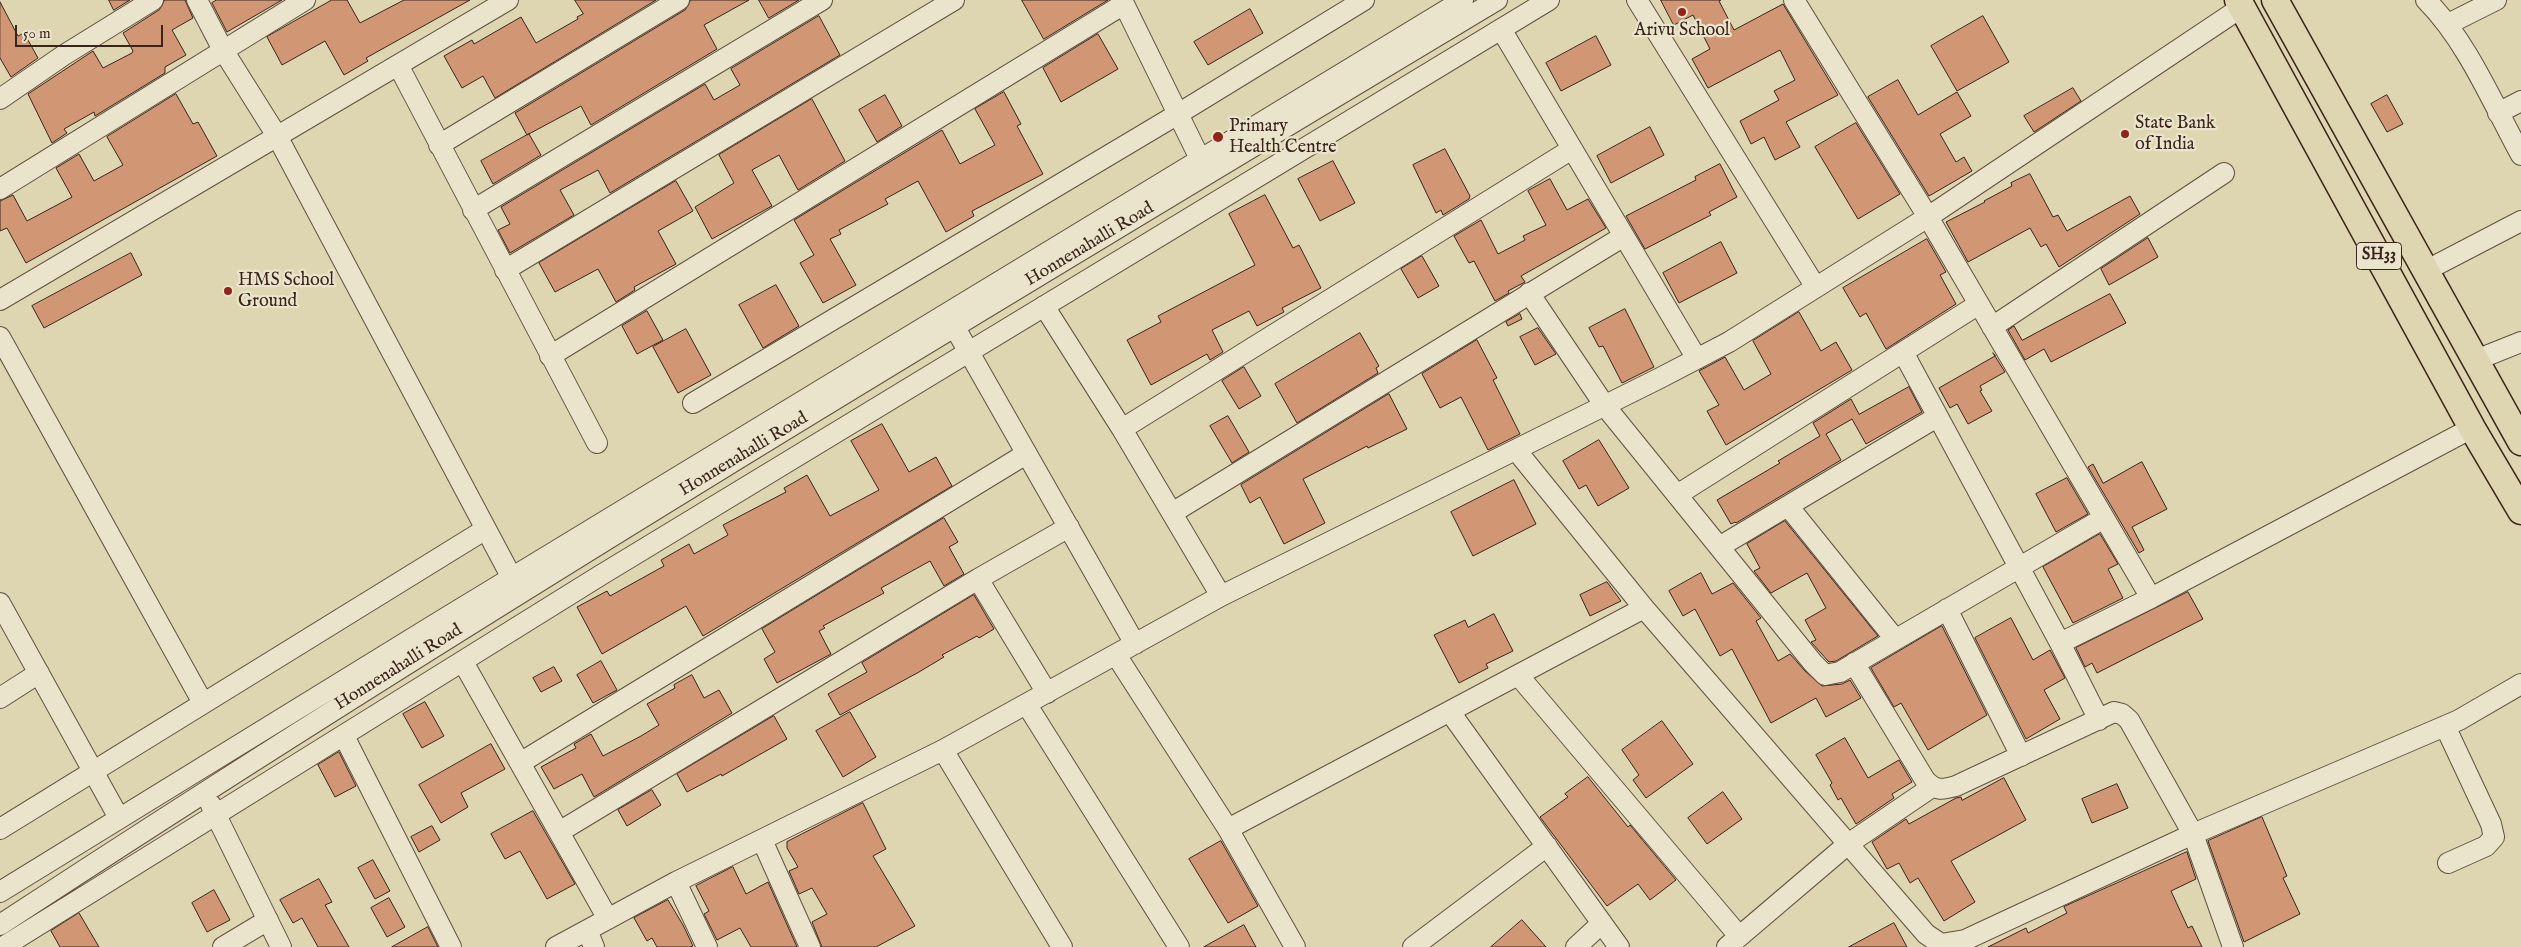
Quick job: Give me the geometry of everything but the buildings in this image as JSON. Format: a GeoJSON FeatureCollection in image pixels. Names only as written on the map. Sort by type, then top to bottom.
{"type":"FeatureCollection","features":[{"type":"Feature","properties":{"kind":"main road","name":"SH33"},"geometry":{"type":"LineString","coordinates":[[2275,0],[2521,442]]}},
{"type":"Feature","properties":{"kind":"main road","name":"SH33"},"geometry":{"type":"LineString","coordinates":[[2240,4],[2472,428],[2521,510]]}},
{"type":"Feature","properties":{"kind":"street"},"geometry":{"type":"LineString","coordinates":[[0,99],[64,55],[153,0]]}},
{"type":"Feature","properties":{"kind":"street"},"geometry":{"type":"LineString","coordinates":[[197,0],[222,50],[277,136],[512,578]]}},
{"type":"Feature","properties":{"kind":"street"},"geometry":{"type":"LineString","coordinates":[[0,189],[305,0]]}},
{"type":"Feature","properties":{"kind":"street"},"geometry":{"type":"LineString","coordinates":[[0,300],[508,0]]}},
{"type":"Feature","properties":{"kind":"street"},"geometry":{"type":"LineString","coordinates":[[439,145],[679,0]]}},
{"type":"Feature","properties":{"kind":"street"},"geometry":{"type":"LineString","coordinates":[[473,210],[822,0]]}},
{"type":"Feature","properties":{"kind":"street"},"geometry":{"type":"LineString","coordinates":[[505,270],[954,0]]}},
{"type":"Feature","properties":{"kind":"street"},"geometry":{"type":"LineString","coordinates":[[693,403],[1178,114],[1364,0]]}},
{"type":"Feature","properties":{"kind":"street","name":"Honnenahalli Road"},"geometry":{"type":"LineString","coordinates":[[0,925],[204,791],[568,562],[954,326],[1463,0]]}},
{"type":"Feature","properties":{"kind":"street","name":"Honnenahalli Road"},"geometry":{"type":"LineString","coordinates":[[0,892],[512,578],[1204,167],[1496,0]]}},
{"type":"Feature","properties":{"kind":"street"},"geometry":{"type":"LineString","coordinates":[[3,947],[1044,306],[1549,0]]}},
{"type":"Feature","properties":{"kind":"street"},"geometry":{"type":"LineString","coordinates":[[1637,0],[1815,286]]}},
{"type":"Feature","properties":{"kind":"street"},"geometry":{"type":"LineString","coordinates":[[1794,0],[1928,217],[2151,598]]}},
{"type":"Feature","properties":{"kind":"street"},"geometry":{"type":"LineString","coordinates":[[2426,0],[2448,24],[2521,155]]}},
{"type":"Feature","properties":{"kind":"street"},"geometry":{"type":"LineString","coordinates":[[2448,24],[2496,0]]}},
{"type":"Feature","properties":{"kind":"street"},"geometry":{"type":"LineString","coordinates":[[550,356],[1123,2],[1204,167]]}},
{"type":"Feature","properties":{"kind":"street"},"geometry":{"type":"LineString","coordinates":[[556,947],[590,939],[608,919],[676,882],[943,750],[1221,596],[1697,360],[1729,342],[1815,286],[1928,217],[2240,4]]}},
{"type":"Feature","properties":{"kind":"street"},"geometry":{"type":"LineString","coordinates":[[1501,29],[1697,360]]}},
{"type":"Feature","properties":{"kind":"street"},"geometry":{"type":"LineString","coordinates":[[398,65],[597,443]]}},
{"type":"Feature","properties":{"kind":"street"},"geometry":{"type":"LineString","coordinates":[[2498,113],[2521,101]]}},
{"type":"Feature","properties":{"kind":"street"},"geometry":{"type":"LineString","coordinates":[[1122,429],[1572,149]]}},
{"type":"Feature","properties":{"kind":"street"},"geometry":{"type":"LineString","coordinates":[[1992,327],[2224,173]]}},
{"type":"Feature","properties":{"kind":"street"},"geometry":{"type":"LineString","coordinates":[[2425,271],[2521,221]]}},
{"type":"Feature","properties":{"kind":"street"},"geometry":{"type":"LineString","coordinates":[[1172,513],[1624,236]]}},
{"type":"Feature","properties":{"kind":"street"},"geometry":{"type":"LineString","coordinates":[[1529,294],[1605,406],[1812,663],[1825,675],[1840,672],[2104,518]]}},
{"type":"Feature","properties":{"kind":"street"},"geometry":{"type":"LineString","coordinates":[[1677,495],[1979,304]]}},
{"type":"Feature","properties":{"kind":"street"},"geometry":{"type":"LineString","coordinates":[[1044,306],[1122,429],[1221,596]]}},
{"type":"Feature","properties":{"kind":"street"},"geometry":{"type":"LineString","coordinates":[[954,326],[1135,644]]}},
{"type":"Feature","properties":{"kind":"street"},"geometry":{"type":"LineString","coordinates":[[0,337],[203,703]]}},
{"type":"Feature","properties":{"kind":"street"},"geometry":{"type":"LineString","coordinates":[[2476,360],[2521,342]]}},
{"type":"Feature","properties":{"kind":"street"},"geometry":{"type":"LineString","coordinates":[[1903,352],[2060,643],[2099,720]]}},
{"type":"Feature","properties":{"kind":"street"},"geometry":{"type":"LineString","coordinates":[[1719,547],[1937,417]]}},
{"type":"Feature","properties":{"kind":"street"},"geometry":{"type":"LineString","coordinates":[[2060,643],[2151,598],[2472,428]]}},
{"type":"Feature","properties":{"kind":"street"},"geometry":{"type":"LineString","coordinates":[[1516,450],[1644,608],[1926,934],[1941,944],[1965,940],[2193,834],[2445,726],[2521,684]]}},
{"type":"Feature","properties":{"kind":"street"},"geometry":{"type":"LineString","coordinates":[[520,763],[1026,454]]}},
{"type":"Feature","properties":{"kind":"street"},"geometry":{"type":"LineString","coordinates":[[1788,506],[1895,639]]}},
{"type":"Feature","properties":{"kind":"street"},"geometry":{"type":"LineString","coordinates":[[559,832],[978,579],[1069,528]]}},
{"type":"Feature","properties":{"kind":"street"},"geometry":{"type":"LineString","coordinates":[[0,829],[92,770],[486,529]]}},
{"type":"Feature","properties":{"kind":"street"},"geometry":{"type":"LineString","coordinates":[[978,579],[1047,692]]}},
{"type":"Feature","properties":{"kind":"street"},"geometry":{"type":"LineString","coordinates":[[0,603],[119,818]]}},
{"type":"Feature","properties":{"kind":"street"},"geometry":{"type":"LineString","coordinates":[[1228,830],[1644,608]]}},
{"type":"Feature","properties":{"kind":"street"},"geometry":{"type":"LineString","coordinates":[[1947,609],[2021,756]]}},
{"type":"Feature","properties":{"kind":"street"},"geometry":{"type":"LineString","coordinates":[[1116,655],[1228,830],[1294,947]]}},
{"type":"Feature","properties":{"kind":"street"},"geometry":{"type":"LineString","coordinates":[[463,662],[608,919]]}},
{"type":"Feature","properties":{"kind":"street"},"geometry":{"type":"LineString","coordinates":[[1854,664],[1925,780],[1932,787],[1942,790],[1956,786],[2114,712],[2122,714],[2129,720],[2193,834],[2233,947]]}},
{"type":"Feature","properties":{"kind":"street"},"geometry":{"type":"LineString","coordinates":[[0,698],[39,673]]}},
{"type":"Feature","properties":{"kind":"street"},"geometry":{"type":"LineString","coordinates":[[1518,675],[1733,942],[1848,844],[1932,787]]}},
{"type":"Feature","properties":{"kind":"street"},"geometry":{"type":"LineString","coordinates":[[1027,705],[1178,947]]}},
{"type":"Feature","properties":{"kind":"street"},"geometry":{"type":"LineString","coordinates":[[1450,712],[1619,947]]}},
{"type":"Feature","properties":{"kind":"street"},"geometry":{"type":"LineString","coordinates":[[2445,726],[2491,824],[2494,837],[2486,846],[2448,864]]}},
{"type":"Feature","properties":{"kind":"street"},"geometry":{"type":"LineString","coordinates":[[344,736],[451,947]]}},
{"type":"Feature","properties":{"kind":"street"},"geometry":{"type":"LineString","coordinates":[[943,750],[1062,947]]}},
{"type":"Feature","properties":{"kind":"street"},"geometry":{"type":"LineString","coordinates":[[195,772],[281,947]]}},
{"type":"Feature","properties":{"kind":"street"},"geometry":{"type":"LineString","coordinates":[[762,840],[810,947]]}},
{"type":"Feature","properties":{"kind":"street"},"geometry":{"type":"LineString","coordinates":[[1413,947],[1546,846]]}},
{"type":"Feature","properties":{"kind":"street"},"geometry":{"type":"LineString","coordinates":[[676,882],[707,947]]}},
{"type":"Feature","properties":{"kind":"street"},"geometry":{"type":"LineString","coordinates":[[224,947],[268,920]]}},
{"type":"Feature","properties":{"kind":"street"},"geometry":{"type":"LineString","coordinates":[[1576,947],[1602,923]]}},
{"type":"Feature","properties":{"kind":"place","name":"Arivu School"},"geometry":{"type":"Point","coordinates":[1682,12]}},
{"type":"Feature","properties":{"kind":"place","name":"State Bank of India"},"geometry":{"type":"Point","coordinates":[2125,134]}},
{"type":"Feature","properties":{"kind":"place","name":"Primary Health Centre"},"geometry":{"type":"Point","coordinates":[1218,137]}},
{"type":"Feature","properties":{"kind":"place","name":"HMS School Ground"},"geometry":{"type":"Point","coordinates":[228,291]}}]}
